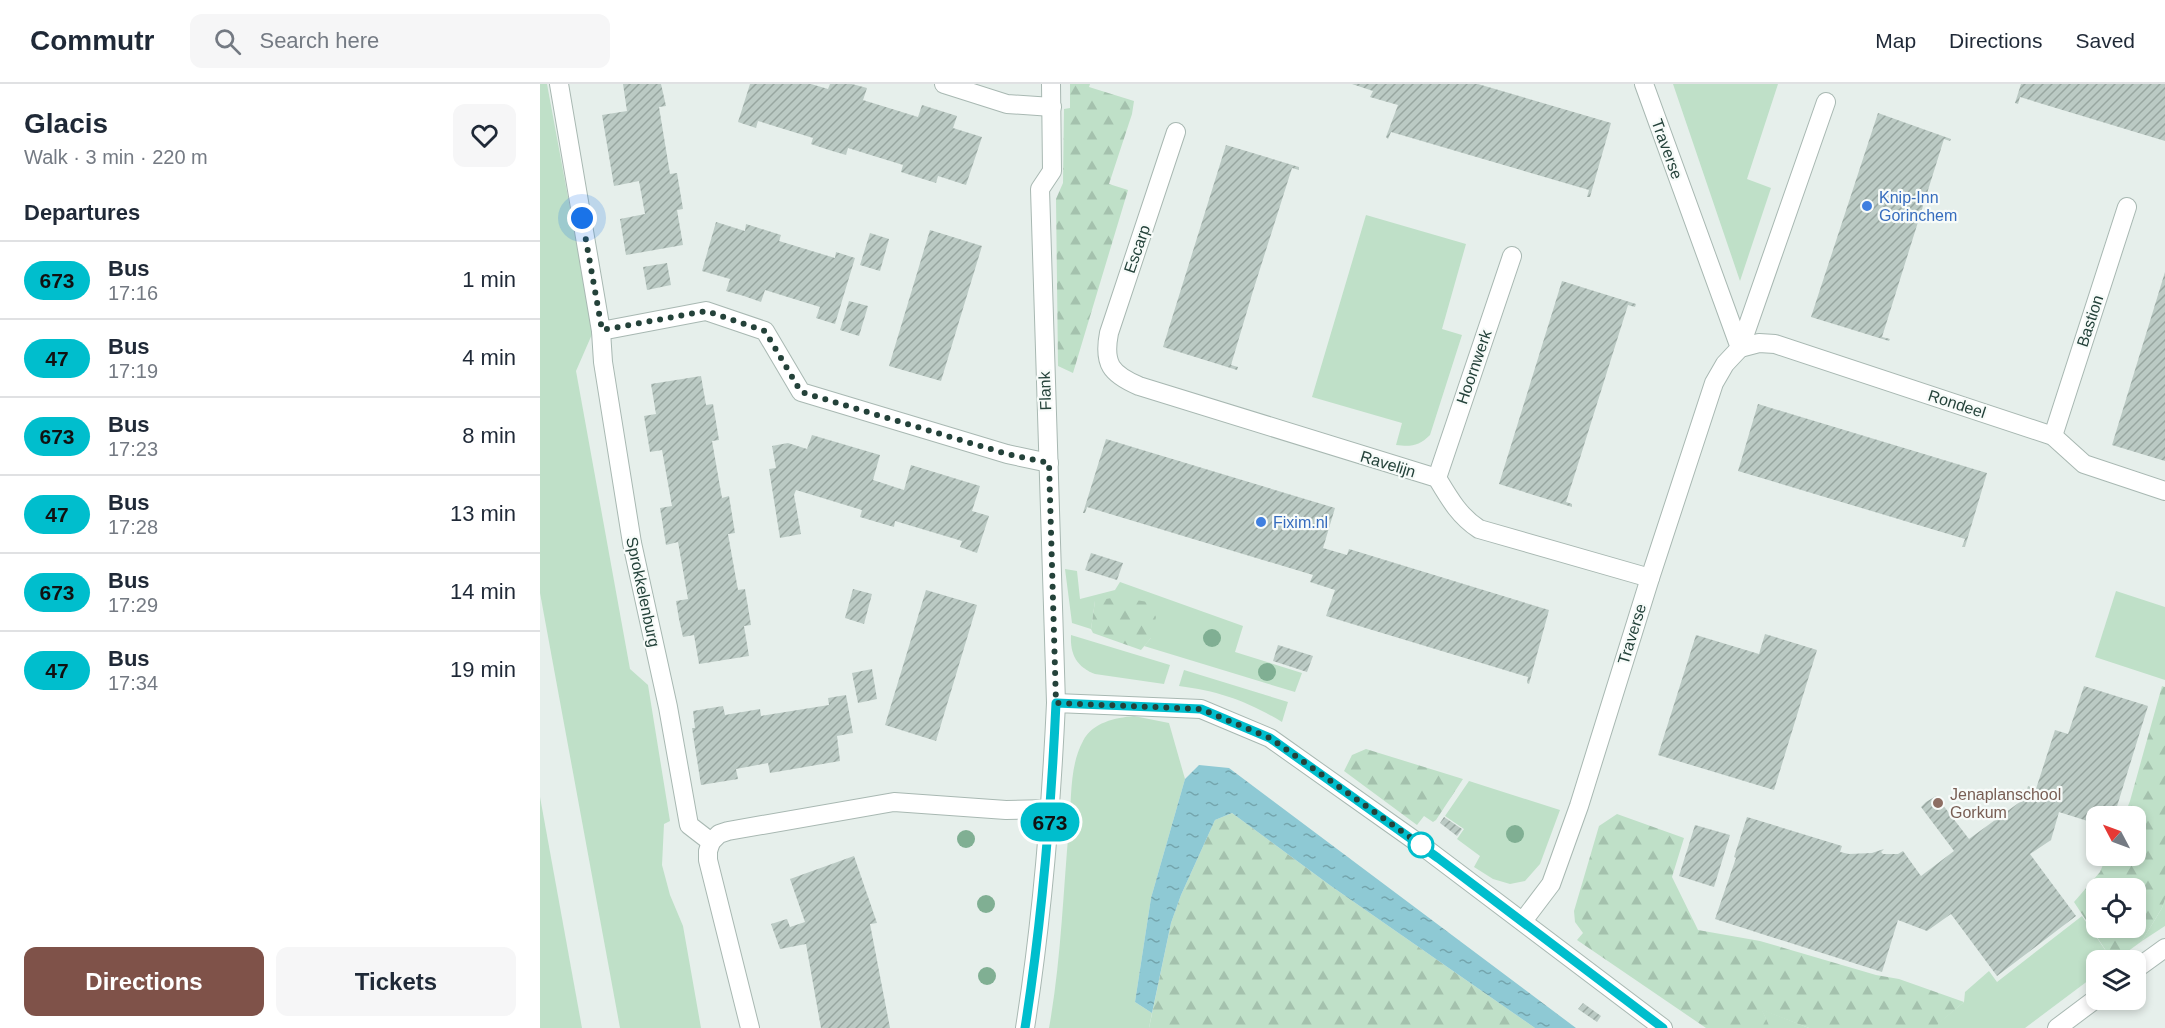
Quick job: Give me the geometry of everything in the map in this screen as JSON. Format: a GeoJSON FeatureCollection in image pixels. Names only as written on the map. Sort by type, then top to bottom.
{"type":"FeatureCollection","features":[{"type":"Feature","properties":{"kind":"street","name":"Sprokkelenburg"},"geometry":{"type":"LineString","coordinates":[[559,84],[602,330],[603,362],[632,543],[669,707],[688,825],[711,842]]}},
{"type":"Feature","properties":{"kind":"street"},"geometry":{"type":"LineString","coordinates":[[944,84],[1007,104],[1052,107]]}},
{"type":"Feature","properties":{"kind":"street","name":"Flank"},"geometry":{"type":"LineString","coordinates":[[1026,1028],[1038,950],[1051,809],[1056,703],[1040,189],[1052,171],[1051,84]]}},
{"type":"Feature","properties":{"kind":"street","name":"Traverse"},"geometry":{"type":"LineString","coordinates":[[1644,84],[1740,348]]}},
{"type":"Feature","properties":{"kind":"street","name":"Traverse"},"geometry":{"type":"LineString","coordinates":[[1523,921],[1551,884],[1580,806],[1650,578],[1719,372],[1740,348],[1826,102]]}},
{"type":"Feature","properties":{"kind":"street","name":"Escarp"},"geometry":{"type":"LineString","coordinates":[[1111,367],[1106,348],[1109,333],[1176,132]]}},
{"type":"Feature","properties":{"kind":"street","name":"Bastion"},"geometry":{"type":"LineString","coordinates":[[2053,436],[2127,207]]}},
{"type":"Feature","properties":{"kind":"street","name":"Hoornwerk"},"geometry":{"type":"LineString","coordinates":[[1437,478],[1512,255]]}},
{"type":"Feature","properties":{"kind":"street"},"geometry":{"type":"LineString","coordinates":[[602,330],[706,311],[765,331],[801,392],[1007,454],[1049,463]]}},
{"type":"Feature","properties":{"kind":"street","name":"Rondeel"},"geometry":{"type":"LineString","coordinates":[[1740,348],[1759,343],[1775,344],[2053,436],[2084,464],[2165,491]]}},
{"type":"Feature","properties":{"kind":"street","name":"Ravelijn"},"geometry":{"type":"LineString","coordinates":[[1111,367],[1123,379],[1139,386],[1437,478],[1454,507],[1465,520],[1479,529],[1650,578]]}},
{"type":"Feature","properties":{"kind":"street"},"geometry":{"type":"LineString","coordinates":[[1056,703],[1201,709],[1270,738],[1523,921],[1663,1028]]}},
{"type":"Feature","properties":{"kind":"street"},"geometry":{"type":"LineString","coordinates":[[750,1028],[708,860],[711,842],[719,834],[894,802],[1006,810],[1051,809]]}},
{"type":"Feature","properties":{"kind":"street"},"geometry":{"type":"LineString","coordinates":[[2146,962],[2165,948]]}},
{"type":"Feature","properties":{"kind":"street"},"geometry":{"type":"LineString","coordinates":[[2057,1028],[2086,1006]]}},
{"type":"Feature","properties":{"kind":"green space"},"geometry":{"type":"Polygon","coordinates":[[[540,84],[547,84],[593,332],[576,371],[630,669],[648,685],[670,821],[664,824],[662,865],[670,895],[683,926],[701,1028],[620,1028],[540,593],[540,84]]]}},
{"type":"Feature","properties":{"kind":"green space"},"geometry":{"type":"Polygon","coordinates":[[[1070,84],[1090,84],[1089,87],[1134,101],[1132,114],[1109,184],[1128,190],[1073,373],[1058,366],[1056,199],[1063,183],[1064,109],[1070,108],[1070,84]]]}},
{"type":"Feature","properties":{"kind":"green space"},"geometry":{"type":"Polygon","coordinates":[[[1673,84],[1778,84],[1747,179],[1771,188],[1740,281],[1673,84]]]}},
{"type":"Feature","properties":{"kind":"green space"},"geometry":{"type":"Polygon","coordinates":[[[1366,215],[1466,244],[1442,329],[1462,335],[1430,435],[1414,445],[1396,445],[1402,423],[1312,397],[1366,215]]]}},
{"type":"Feature","properties":{"kind":"green space"},"geometry":{"type":"Polygon","coordinates":[[[1065,569],[1077,571],[1080,599],[1115,590],[1120,582],[1243,626],[1235,652],[1302,673],[1295,692],[1144,646],[1151,638],[1095,601],[1091,629],[1072,623],[1065,569]]]}},
{"type":"Feature","properties":{"kind":"green space"},"geometry":{"type":"Polygon","coordinates":[[[2116,591],[2165,607],[2165,680],[2095,657],[2116,591]]]}},
{"type":"Feature","properties":{"kind":"green space"},"geometry":{"type":"Polygon","coordinates":[[[1117,597],[1148,602],[1156,617],[1151,638],[1141,650],[1093,633],[1091,629],[1095,601],[1117,597]]]}},
{"type":"Feature","properties":{"kind":"green space"},"geometry":{"type":"Polygon","coordinates":[[[1071,635],[1170,665],[1164,684],[1095,674],[1089,671],[1079,664],[1073,654],[1071,635]]]}},
{"type":"Feature","properties":{"kind":"green space"},"geometry":{"type":"Polygon","coordinates":[[[1184,670],[1288,702],[1282,722],[1257,708],[1232,698],[1179,686],[1184,670]]]}},
{"type":"Feature","properties":{"kind":"green space"},"geometry":{"type":"Polygon","coordinates":[[[2162,686],[2165,687],[2165,899],[2146,934],[2146,878],[2095,878],[2102,866],[2146,866],[2146,806],[2128,806],[2162,686]]]}},
{"type":"Feature","properties":{"kind":"green space"},"geometry":{"type":"Polygon","coordinates":[[[1134,716],[1169,723],[1185,779],[1151,898],[1135,1002],[1152,1013],[1149,1028],[1049,1028],[1059,953],[1075,761],[1083,741],[1093,729],[1112,720],[1134,716]]]}},
{"type":"Feature","properties":{"kind":"green space"},"geometry":{"type":"Polygon","coordinates":[[[1366,749],[1463,779],[1436,820],[1433,822],[1424,816],[1417,825],[1344,771],[1352,755],[1366,749]]]}},
{"type":"Feature","properties":{"kind":"green space"},"geometry":{"type":"Polygon","coordinates":[[[1469,781],[1560,810],[1540,864],[1525,881],[1510,884],[1493,879],[1474,867],[1480,856],[1457,839],[1464,829],[1445,816],[1469,781]]]}},
{"type":"Feature","properties":{"kind":"green space"},"geometry":{"type":"Polygon","coordinates":[[[540,797],[582,1028],[540,1028],[540,797]]]}},
{"type":"Feature","properties":{"kind":"green space"},"geometry":{"type":"Polygon","coordinates":[[[1232,813],[1331,886],[1535,1028],[1149,1028],[1171,923],[1181,895],[1215,820],[1232,813]]]}},
{"type":"Feature","properties":{"kind":"green space"},"geometry":{"type":"Polygon","coordinates":[[[1617,814],[1684,838],[1672,877],[1698,930],[1760,941],[1876,975],[1899,979],[1964,1002],[1938,1024],[1937,1028],[1809,1028],[1762,1010],[1769,1028],[1706,1028],[1577,940],[1583,933],[1575,922],[1574,911],[1599,826],[1617,814]]]}},
{"type":"Feature","properties":{"kind":"green space"},"geometry":{"type":"Polygon","coordinates":[[[2086,888],[2086,920],[2074,902],[2086,888]]]}},
{"type":"Feature","properties":{"kind":"green space"},"geometry":{"type":"Polygon","coordinates":[[[2165,899],[2165,926],[2142,941],[2146,938],[2165,899]]]}},
{"type":"Feature","properties":{"kind":"green space"},"geometry":{"type":"Polygon","coordinates":[[[2082,916],[2086,922],[2086,938],[2097,938],[2105,950],[2086,950],[2086,982],[2025,1028],[1937,1028],[1937,1024],[1964,1002],[1965,992],[1989,971],[1997,982],[2082,916]]]}},
{"type":"Feature","properties":{"kind":"green space"},"geometry":{"type":"Polygon","coordinates":[[[2098,938],[2144,938],[2130,950],[2105,950],[2098,938]]]}},
{"type":"Feature","properties":{"kind":"green space"},"geometry":{"type":"Polygon","coordinates":[[[1761,1009],[1809,1028],[1769,1028],[1761,1009]]]}},
{"type":"Feature","properties":{"kind":"water"},"geometry":{"type":"Polygon","coordinates":[[[1199,765],[1229,768],[1576,1028],[1535,1028],[1331,886],[1232,813],[1215,820],[1181,895],[1171,923],[1152,1013],[1135,1002],[1151,898],[1185,779],[1199,765]]]}},
{"type":"Feature","properties":{"kind":"building"},"geometry":{"type":"Polygon","coordinates":[[[623,84],[661,84],[666,106],[659,107],[670,174],[677,173],[683,209],[677,210],[683,245],[626,255],[620,219],[645,214],[639,181],[614,186],[602,115],[627,111],[623,84]]]}},
{"type":"Feature","properties":{"kind":"building"},"geometry":{"type":"Polygon","coordinates":[[[750,84],[811,84],[828,89],[830,84],[852,84],[867,88],[863,100],[918,117],[922,105],[957,116],[953,128],[982,137],[966,185],[938,176],[936,183],[901,172],[903,165],[848,148],[846,155],[829,150],[811,144],[813,138],[758,121],[756,128],[738,122],[750,84]]]}},
{"type":"Feature","properties":{"kind":"building"},"geometry":{"type":"Polygon","coordinates":[[[1352,84],[1478,84],[1611,123],[1590,197],[1587,197],[1589,190],[1391,132],[1388,139],[1386,137],[1398,105],[1370,97],[1373,91],[1352,84]]]}},
{"type":"Feature","properties":{"kind":"building"},"geometry":{"type":"Polygon","coordinates":[[[2021,84],[2165,84],[2165,141],[2020,97],[2018,104],[2015,103],[2021,84]]]}},
{"type":"Feature","properties":{"kind":"building"},"geometry":{"type":"Polygon","coordinates":[[[1878,113],[1951,139],[1950,141],[1944,139],[1882,337],[1890,339],[1889,341],[1811,317],[1878,113]]]}},
{"type":"Feature","properties":{"kind":"building"},"geometry":{"type":"Polygon","coordinates":[[[1226,145],[1299,167],[1299,170],[1292,168],[1253,291],[1231,365],[1238,367],[1237,370],[1163,347],[1226,145]]]}},
{"type":"Feature","properties":{"kind":"building"},"geometry":{"type":"Polygon","coordinates":[[[716,222],[745,231],[746,224],[781,235],[779,241],[835,258],[836,252],[855,258],[835,324],[816,318],[820,307],[765,290],[761,302],[726,291],[730,279],[702,271],[716,222]]]}},
{"type":"Feature","properties":{"kind":"building"},"geometry":{"type":"Polygon","coordinates":[[[930,230],[982,246],[941,381],[889,366],[930,230]]]}},
{"type":"Feature","properties":{"kind":"building"},"geometry":{"type":"Polygon","coordinates":[[[870,233],[889,239],[880,271],[860,265],[870,233]]]}},
{"type":"Feature","properties":{"kind":"building"},"geometry":{"type":"Polygon","coordinates":[[[667,263],[671,285],[647,290],[643,267],[667,263]]]}},
{"type":"Feature","properties":{"kind":"building"},"geometry":{"type":"Polygon","coordinates":[[[2165,272],[2165,461],[2112,445],[2165,272]]]}},
{"type":"Feature","properties":{"kind":"building"},"geometry":{"type":"Polygon","coordinates":[[[1562,281],[1636,304],[1635,307],[1628,305],[1566,502],[1572,504],[1572,507],[1499,484],[1562,281]]]}},
{"type":"Feature","properties":{"kind":"building"},"geometry":{"type":"Polygon","coordinates":[[[849,301],[868,306],[859,336],[840,330],[849,301]]]}},
{"type":"Feature","properties":{"kind":"building"},"geometry":{"type":"Polygon","coordinates":[[[701,376],[706,405],[713,404],[719,440],[712,441],[722,498],[729,496],[735,533],[728,534],[738,590],[745,589],[751,625],[744,626],[749,656],[699,664],[694,635],[683,637],[679,619],[676,601],[688,599],[678,542],[666,545],[660,508],[672,506],[662,450],[650,452],[644,416],[656,414],[651,384],[701,376]]]}},
{"type":"Feature","properties":{"kind":"building"},"geometry":{"type":"Polygon","coordinates":[[[1758,404],[1987,473],[1965,547],[1962,547],[1965,539],[1738,471],[1758,404]]]}},
{"type":"Feature","properties":{"kind":"building"},"geometry":{"type":"Polygon","coordinates":[[[812,435],[880,455],[873,480],[904,490],[911,465],[980,486],[972,511],[989,516],[977,553],[960,547],[962,541],[895,521],[894,527],[860,517],[862,510],[796,490],[794,495],[801,534],[780,538],[769,469],[776,468],[772,446],[788,443],[807,449],[812,435]]]}},
{"type":"Feature","properties":{"kind":"building"},"geometry":{"type":"Polygon","coordinates":[[[1106,439],[1335,508],[1323,548],[1347,555],[1349,549],[1549,610],[1529,684],[1527,683],[1528,677],[1326,616],[1335,590],[1310,582],[1313,575],[1087,507],[1083,513],[1106,439]]]}},
{"type":"Feature","properties":{"kind":"building"},"geometry":{"type":"Polygon","coordinates":[[[1091,553],[1123,563],[1117,580],[1085,570],[1091,553]]]}},
{"type":"Feature","properties":{"kind":"building"},"geometry":{"type":"Polygon","coordinates":[[[853,589],[872,594],[864,624],[845,618],[853,589]]]}},
{"type":"Feature","properties":{"kind":"building"},"geometry":{"type":"Polygon","coordinates":[[[926,590],[977,605],[936,741],[885,725],[926,590]]]}},
{"type":"Feature","properties":{"kind":"building"},"geometry":{"type":"Polygon","coordinates":[[[1765,634],[1817,650],[1774,790],[1658,755],[1696,635],[1759,654],[1765,634]]]}},
{"type":"Feature","properties":{"kind":"building"},"geometry":{"type":"Polygon","coordinates":[[[1278,645],[1313,656],[1307,672],[1273,661],[1278,645]]]}},
{"type":"Feature","properties":{"kind":"building"},"geometry":{"type":"Polygon","coordinates":[[[872,669],[877,699],[858,703],[852,673],[872,669]]]}},
{"type":"Feature","properties":{"kind":"building"},"geometry":{"type":"Polygon","coordinates":[[[2084,686],[2148,706],[2117,806],[2086,806],[2086,821],[2059,812],[2051,840],[2030,854],[2076,916],[1997,976],[1951,914],[1927,931],[1898,920],[1882,972],[1715,919],[1747,817],[1842,846],[1840,852],[1849,854],[1872,853],[1884,849],[1881,852],[1883,854],[1898,854],[1903,851],[1921,876],[1954,851],[1921,807],[1926,802],[1936,796],[1969,839],[2024,799],[2028,786],[2036,789],[2055,730],[2068,734],[2084,686]]]}},
{"type":"Feature","properties":{"kind":"building"},"geometry":{"type":"Polygon","coordinates":[[[846,695],[853,733],[837,736],[840,761],[770,773],[768,763],[736,769],[738,779],[701,785],[692,728],[695,728],[693,711],[723,706],[725,715],[760,709],[761,716],[829,705],[828,698],[846,695]]]}},
{"type":"Feature","properties":{"kind":"building"},"geometry":{"type":"Polygon","coordinates":[[[1444,817],[1462,829],[1457,836],[1440,823],[1444,817]]]}},
{"type":"Feature","properties":{"kind":"building"},"geometry":{"type":"Polygon","coordinates":[[[1695,825],[1730,835],[1714,887],[1679,876],[1695,825]]]}},
{"type":"Feature","properties":{"kind":"building"},"geometry":{"type":"Polygon","coordinates":[[[854,856],[877,923],[870,924],[890,1028],[821,1028],[806,944],[780,949],[771,924],[787,919],[790,927],[805,922],[790,879],[854,856]]]}},
{"type":"Feature","properties":{"kind":"building"},"geometry":{"type":"Polygon","coordinates":[[[1583,1003],[1601,1016],[1597,1022],[1578,1009],[1583,1003]]]}},
{"type":"Feature","properties":{"kind":"bus line","name":"673"},"geometry":{"type":"LineString","coordinates":[[1025,1028],[1038,950],[1051,809],[1056,703],[1201,709],[1270,738],[1438,858],[1663,1028]]}},
{"type":"Feature","properties":{"kind":"place","name":"Knip-Inn Gorinchem"},"geometry":{"type":"Point","coordinates":[1867,206]}},
{"type":"Feature","properties":{"kind":"place","name":"Fixim.nl"},"geometry":{"type":"Point","coordinates":[1261,522]}},
{"type":"Feature","properties":{"kind":"place","name":"Jenaplanschool Gorkum"},"geometry":{"type":"Point","coordinates":[1938,803]}},
{"type":"Feature","properties":{"kind":"route"},"geometry":{"type":"LineString","coordinates":[[582,218],[602,330],[706,311],[765,331],[801,392],[1007,454],[1049,463],[1056,703],[1201,709],[1270,738],[1421,845]]}}]}
